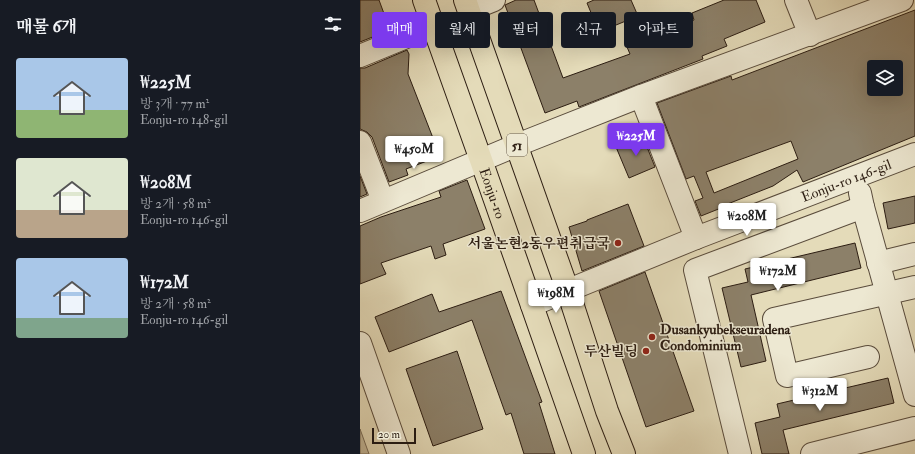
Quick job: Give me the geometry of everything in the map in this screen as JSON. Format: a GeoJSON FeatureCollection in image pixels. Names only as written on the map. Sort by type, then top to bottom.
{"type":"FeatureCollection","features":[{"type":"Feature","properties":{"kind":"main road","name":"Eonju-ro"},"geometry":{"type":"LineString","coordinates":[[424,0],[482,160],[584,454]]}},
{"type":"Feature","properties":{"kind":"main road","name":"51"},"geometry":{"type":"LineString","coordinates":[[467,5],[568,291],[607,412],[624,454]]}},
{"type":"Feature","properties":{"kind":"street"},"geometry":{"type":"LineString","coordinates":[[467,5],[494,0]]}},
{"type":"Feature","properties":{"kind":"street"},"geometry":{"type":"LineString","coordinates":[[796,0],[810,35]]}},
{"type":"Feature","properties":{"kind":"street"},"geometry":{"type":"LineString","coordinates":[[360,211],[517,145],[641,96],[902,0]]}},
{"type":"Feature","properties":{"kind":"street"},"geometry":{"type":"LineString","coordinates":[[360,56],[433,26]]}},
{"type":"Feature","properties":{"kind":"street"},"geometry":{"type":"LineString","coordinates":[[641,96],[696,238]]}},
{"type":"Feature","properties":{"kind":"street"},"geometry":{"type":"LineString","coordinates":[[360,142],[383,201]]}},
{"type":"Feature","properties":{"kind":"street","name":"Eonju-ro 146-gil"},"geometry":{"type":"LineString","coordinates":[[532,305],[696,238],[915,154]]}},
{"type":"Feature","properties":{"kind":"street"},"geometry":{"type":"LineString","coordinates":[[857,176],[863,207],[915,395]]}},
{"type":"Feature","properties":{"kind":"street"},"geometry":{"type":"LineString","coordinates":[[740,454],[694,270],[863,207]]}},
{"type":"Feature","properties":{"kind":"street"},"geometry":{"type":"LineString","coordinates":[[878,263],[915,254]]}},
{"type":"Feature","properties":{"kind":"street"},"geometry":{"type":"LineString","coordinates":[[868,357],[787,376],[774,319],[915,287]]}},
{"type":"Feature","properties":{"kind":"street"},"geometry":{"type":"LineString","coordinates":[[360,343],[399,454]]}},
{"type":"Feature","properties":{"kind":"street"},"geometry":{"type":"LineString","coordinates":[[812,454],[915,428]]}},
{"type":"Feature","properties":{"kind":"shaded area"},"geometry":{"type":"Polygon","coordinates":[[[360,429],[369,454],[360,454],[360,429]]]}},
{"type":"Feature","properties":{"kind":"building"},"geometry":{"type":"Polygon","coordinates":[[[360,0],[379,0],[383,12],[372,12],[372,37],[360,42],[360,0]]]}},
{"type":"Feature","properties":{"kind":"building"},"geometry":{"type":"Polygon","coordinates":[[[516,0],[534,0],[538,12],[508,12],[505,5],[516,0]]]}},
{"type":"Feature","properties":{"kind":"building"},"geometry":{"type":"Polygon","coordinates":[[[594,0],[631,0],[636,12],[624,12],[624,22],[616,25],[616,12],[591,12],[587,3],[594,0]]]}},
{"type":"Feature","properties":{"kind":"building"},"geometry":{"type":"Polygon","coordinates":[[[724,0],[756,0],[765,22],[724,39],[727,46],[702,56],[703,59],[579,107],[577,101],[545,113],[521,48],[552,48],[563,78],[630,54],[627,48],[693,48],[693,13],[724,0]]]}},
{"type":"Feature","properties":{"kind":"building"},"geometry":{"type":"Polygon","coordinates":[[[915,10],[915,136],[803,182],[797,170],[773,186],[701,216],[695,201],[703,198],[694,176],[686,179],[657,103],[731,76],[732,80],[915,10]],[[791,141],[706,172],[714,193],[798,159],[791,141]]]}},
{"type":"Feature","properties":{"kind":"building"},"geometry":{"type":"Polygon","coordinates":[[[407,50],[409,54],[408,74],[440,156],[406,169],[408,175],[389,182],[372,137],[367,132],[360,129],[360,68],[365,68],[407,50]]]}},
{"type":"Feature","properties":{"kind":"building"},"geometry":{"type":"Polygon","coordinates":[[[643,137],[655,167],[629,178],[616,147],[643,137]]]}},
{"type":"Feature","properties":{"kind":"building"},"geometry":{"type":"Polygon","coordinates":[[[360,176],[367,194],[360,197],[360,176]]]}},
{"type":"Feature","properties":{"kind":"building"},"geometry":{"type":"Polygon","coordinates":[[[467,180],[485,229],[443,244],[446,255],[435,259],[431,246],[381,263],[386,274],[360,284],[360,226],[381,217],[441,197],[439,191],[467,180]]]}},
{"type":"Feature","properties":{"kind":"building"},"geometry":{"type":"Polygon","coordinates":[[[915,196],[915,223],[888,229],[883,203],[915,196]]]}},
{"type":"Feature","properties":{"kind":"building"},"geometry":{"type":"Polygon","coordinates":[[[628,204],[644,246],[582,271],[569,227],[628,204]]]}},
{"type":"Feature","properties":{"kind":"building"},"geometry":{"type":"Polygon","coordinates":[[[855,243],[861,268],[751,295],[766,361],[741,367],[722,288],[748,282],[745,269],[855,243]]]}},
{"type":"Feature","properties":{"kind":"building","name":"두산빌딩"},"geometry":{"type":"Polygon","coordinates":[[[645,272],[694,411],[646,427],[599,291],[645,272]]]}},
{"type":"Feature","properties":{"kind":"building"},"geometry":{"type":"Polygon","coordinates":[[[501,291],[542,402],[539,403],[555,454],[524,454],[511,413],[506,415],[472,320],[389,352],[375,317],[432,294],[439,312],[501,291]]]}},
{"type":"Feature","properties":{"kind":"building"},"geometry":{"type":"Polygon","coordinates":[[[457,351],[483,429],[433,446],[406,369],[457,351]]]}},
{"type":"Feature","properties":{"kind":"building"},"geometry":{"type":"Polygon","coordinates":[[[888,378],[894,403],[783,430],[789,454],[762,454],[755,423],[780,417],[777,404],[888,378]]]}},
{"type":"Feature","properties":{"kind":"place","name":"서울논현2동우편취급국"},"geometry":{"type":"Point","coordinates":[618,243]}},
{"type":"Feature","properties":{"kind":"place","name":"Dusankyubekseuradena Condominium"},"geometry":{"type":"Point","coordinates":[652,337]}},
{"type":"Feature","properties":{"kind":"place","name":"두산빌딩"},"geometry":{"type":"Point","coordinates":[646,351]}}]}
